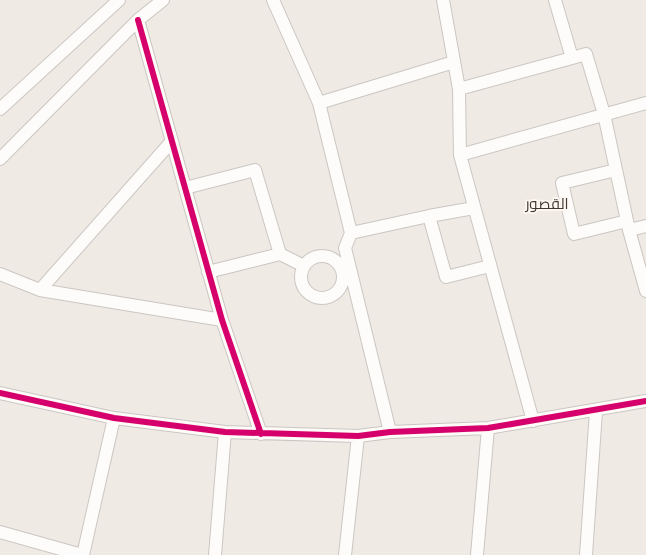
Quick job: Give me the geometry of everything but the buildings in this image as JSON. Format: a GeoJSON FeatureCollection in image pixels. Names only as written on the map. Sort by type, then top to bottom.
{"type":"FeatureCollection","features":[{"type":"Feature","properties":{"kind":"street"},"geometry":{"type":"LineString","coordinates":[[0,109],[119,0]]}},
{"type":"Feature","properties":{"kind":"street"},"geometry":{"type":"LineString","coordinates":[[0,159],[138,20],[164,0]]}},
{"type":"Feature","properties":{"kind":"street"},"geometry":{"type":"LineString","coordinates":[[273,0],[320,103],[351,233],[345,248],[333,259]]}},
{"type":"Feature","properties":{"kind":"street"},"geometry":{"type":"LineString","coordinates":[[443,0],[459,89],[460,155],[532,421]]}},
{"type":"Feature","properties":{"kind":"street"},"geometry":{"type":"LineString","coordinates":[[556,0],[572,58]]}},
{"type":"Feature","properties":{"kind":"street"},"geometry":{"type":"LineString","coordinates":[[138,20],[222,320],[261,434]]}},
{"type":"Feature","properties":{"kind":"street"},"geometry":{"type":"LineString","coordinates":[[459,89],[586,54],[604,114],[628,225],[646,291]]}},
{"type":"Feature","properties":{"kind":"street"},"geometry":{"type":"LineString","coordinates":[[320,103],[454,62]]}},
{"type":"Feature","properties":{"kind":"street"},"geometry":{"type":"LineString","coordinates":[[460,155],[646,103]]}},
{"type":"Feature","properties":{"kind":"street"},"geometry":{"type":"LineString","coordinates":[[40,290],[172,141]]}},
{"type":"Feature","properties":{"kind":"street"},"geometry":{"type":"LineString","coordinates":[[185,188],[255,170],[280,254]]}},
{"type":"Feature","properties":{"kind":"street"},"geometry":{"type":"LineString","coordinates":[[616,170],[562,183],[574,234],[628,225],[646,226]]}},
{"type":"Feature","properties":{"kind":"street"},"geometry":{"type":"LineString","coordinates":[[351,233],[474,208]]}},
{"type":"Feature","properties":{"kind":"street"},"geometry":{"type":"LineString","coordinates":[[429,216],[446,277],[490,266]]}},
{"type":"Feature","properties":{"kind":"street"},"geometry":{"type":"LineString","coordinates":[[345,248],[390,432]]}},
{"type":"Feature","properties":{"kind":"street"},"geometry":{"type":"LineString","coordinates":[[208,272],[280,254],[304,266]]}},
{"type":"Feature","properties":{"kind":"street"},"geometry":{"type":"LineString","coordinates":[[327,256],[333,259],[339,263],[342,269],[343,276],[340,289],[328,297],[321,298],[314,296],[308,292],[301,280],[301,273],[304,266],[314,257],[327,256]]}},
{"type":"Feature","properties":{"kind":"street"},"geometry":{"type":"LineString","coordinates":[[0,274],[40,290],[222,320]]}},
{"type":"Feature","properties":{"kind":"street"},"geometry":{"type":"LineString","coordinates":[[0,393],[114,418],[225,432],[358,436],[390,432],[488,428],[596,411],[646,401]]}},
{"type":"Feature","properties":{"kind":"street"},"geometry":{"type":"LineString","coordinates":[[586,555],[596,411]]}},
{"type":"Feature","properties":{"kind":"street"},"geometry":{"type":"LineString","coordinates":[[0,532],[82,555],[114,418]]}},
{"type":"Feature","properties":{"kind":"street"},"geometry":{"type":"LineString","coordinates":[[477,555],[488,428]]}},
{"type":"Feature","properties":{"kind":"street"},"geometry":{"type":"LineString","coordinates":[[215,555],[225,432]]}},
{"type":"Feature","properties":{"kind":"street"},"geometry":{"type":"LineString","coordinates":[[345,555],[358,436]]}},
{"type":"Feature","properties":{"kind":"cycle path"},"geometry":{"type":"LineString","coordinates":[[138,20],[222,320],[261,434]]}},
{"type":"Feature","properties":{"kind":"cycle path"},"geometry":{"type":"LineString","coordinates":[[0,393],[114,418],[225,432],[358,436],[390,432],[488,428],[646,401]]}},
{"type":"Feature","properties":{"kind":"district","name":"القصور"},"geometry":{"type":"Point","coordinates":[547,203]}}]}
